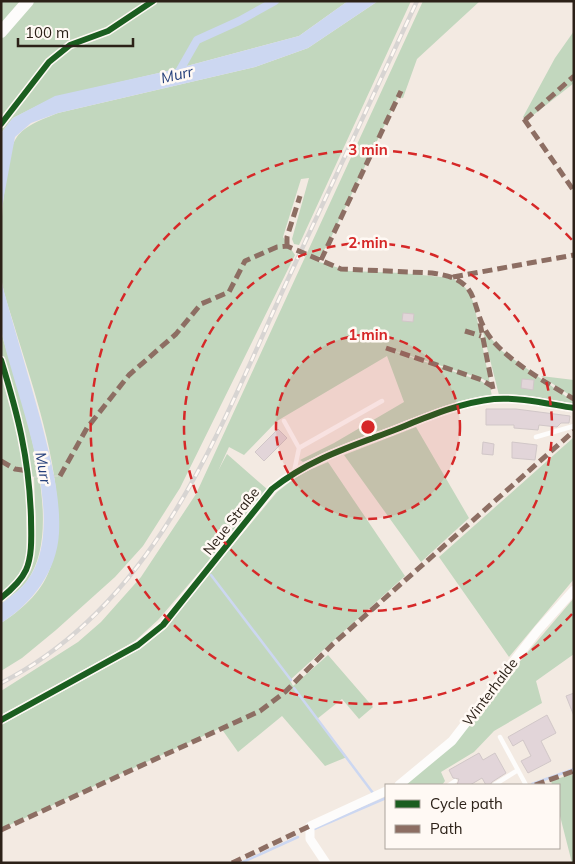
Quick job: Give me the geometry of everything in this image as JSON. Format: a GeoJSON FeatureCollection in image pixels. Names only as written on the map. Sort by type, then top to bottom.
{"type":"FeatureCollection","features":[{"type":"Feature","properties":{"kind":"street"},"geometry":{"type":"LineString","coordinates":[[1,32],[28,1]]}},
{"type":"Feature","properties":{"kind":"street","name":"Neue Straße"},"geometry":{"type":"LineString","coordinates":[[1,720],[138,645],[163,625],[272,489],[294,472],[324,457],[420,419],[476,402],[504,399],[574,408]]}},
{"type":"Feature","properties":{"kind":"street","name":"Winterhalde"},"geometry":{"type":"LineString","coordinates":[[400,784],[452,741],[538,630],[574,590]]}},
{"type":"Feature","properties":{"kind":"street"},"geometry":{"type":"LineString","coordinates":[[326,863],[310,839],[310,826],[385,791]]}},
{"type":"Feature","properties":{"kind":"lane"},"geometry":{"type":"LineString","coordinates":[[299,448],[382,400]]}},
{"type":"Feature","properties":{"kind":"lane"},"geometry":{"type":"LineString","coordinates":[[284,421],[299,448],[294,472]]}},
{"type":"Feature","properties":{"kind":"lane"},"geometry":{"type":"LineString","coordinates":[[536,437],[574,426]]}},
{"type":"Feature","properties":{"kind":"lane"},"geometry":{"type":"LineString","coordinates":[[500,737],[525,784]]}},
{"type":"Feature","properties":{"kind":"lane"},"geometry":{"type":"LineString","coordinates":[[496,784],[518,770]]}},
{"type":"Feature","properties":{"kind":"lane"},"geometry":{"type":"LineString","coordinates":[[450,784],[455,781]]}},
{"type":"Feature","properties":{"kind":"path"},"geometry":{"type":"LineString","coordinates":[[54,476],[60,476]]}},
{"type":"Feature","properties":{"kind":"path"},"geometry":{"type":"LineString","coordinates":[[34,477],[39,477]]}},
{"type":"Feature","properties":{"kind":"green space"},"geometry":{"type":"Polygon","coordinates":[[[1,1],[147,1],[144,3],[147,8],[156,1],[348,1],[299,36],[172,70],[55,97],[13,118],[1,133],[1,1]]]}},
{"type":"Feature","properties":{"kind":"green space"},"geometry":{"type":"Polygon","coordinates":[[[378,1],[411,1],[299,245],[294,244],[292,239],[309,178],[301,179],[283,237],[295,255],[180,488],[143,546],[115,577],[56,630],[22,658],[1,671],[1,623],[29,601],[41,587],[49,571],[56,544],[58,514],[49,448],[32,382],[2,282],[1,235],[4,197],[12,147],[16,138],[30,126],[58,113],[255,67],[308,48],[378,1]]]}},
{"type":"Feature","properties":{"kind":"green space"},"geometry":{"type":"Polygon","coordinates":[[[423,1],[480,1],[417,59],[403,98],[398,97],[327,246],[316,261],[349,271],[402,273],[451,278],[461,283],[469,292],[474,304],[490,384],[483,379],[385,348],[481,381],[490,387],[492,396],[411,419],[303,462],[300,460],[334,443],[404,402],[387,356],[277,421],[244,455],[229,447],[218,471],[227,454],[267,489],[201,570],[158,620],[135,641],[1,717],[1,691],[78,642],[101,622],[141,577],[196,494],[423,1]]]}},
{"type":"Feature","properties":{"kind":"green space"},"geometry":{"type":"Polygon","coordinates":[[[574,31],[574,83],[527,120],[523,117],[555,58],[574,31]]]}},
{"type":"Feature","properties":{"kind":"green space"},"geometry":{"type":"Polygon","coordinates":[[[482,328],[502,351],[574,402],[574,404],[499,395],[482,328]]]}},
{"type":"Feature","properties":{"kind":"green space"},"geometry":{"type":"Polygon","coordinates":[[[1,332],[28,423],[36,459],[42,494],[43,527],[38,557],[27,581],[1,604],[1,599],[15,587],[31,559],[34,544],[35,512],[34,477],[26,474],[27,556],[17,577],[1,593],[1,332]]]}},
{"type":"Feature","properties":{"kind":"green space"},"geometry":{"type":"Polygon","coordinates":[[[541,376],[574,380],[574,398],[541,376]]]}},
{"type":"Feature","properties":{"kind":"green space"},"geometry":{"type":"Polygon","coordinates":[[[416,427],[469,518],[421,562],[344,455],[416,427]]]}},
{"type":"Feature","properties":{"kind":"green space"},"geometry":{"type":"Polygon","coordinates":[[[574,437],[574,579],[509,657],[439,557],[574,437]]]}},
{"type":"Feature","properties":{"kind":"green space"},"geometry":{"type":"Polygon","coordinates":[[[328,462],[405,576],[290,680],[293,686],[328,655],[373,707],[359,719],[342,699],[317,719],[347,757],[325,766],[282,716],[238,752],[221,728],[1,829],[1,724],[166,626],[277,492],[300,474],[328,462]]]}},
{"type":"Feature","properties":{"kind":"green space"},"geometry":{"type":"Polygon","coordinates":[[[574,598],[574,654],[536,681],[542,703],[494,731],[474,752],[441,772],[445,781],[443,784],[407,784],[407,781],[439,756],[574,598]]]}},
{"type":"Feature","properties":{"kind":"green space"},"geometry":{"type":"Polygon","coordinates":[[[572,774],[574,779],[574,863],[572,863],[560,816],[560,784],[552,784],[551,781],[572,774]]]}},
{"type":"Feature","properties":{"kind":"water","name":"Murr"},"geometry":{"type":"Polygon","coordinates":[[[348,1],[378,1],[308,48],[255,67],[58,113],[31,123],[15,137],[1,212],[1,133],[13,118],[55,96],[172,70],[299,36],[348,1]]]}},
{"type":"Feature","properties":{"kind":"water","name":"Murr"},"geometry":{"type":"Polygon","coordinates":[[[1,281],[48,448],[57,490],[59,533],[53,560],[41,585],[23,606],[1,623],[1,604],[27,581],[39,556],[44,527],[42,494],[36,460],[2,334],[1,281]]]}},
{"type":"Feature","properties":{"kind":"building"},"geometry":{"type":"Polygon","coordinates":[[[403,313],[414,314],[413,322],[402,321],[403,313]]]}},
{"type":"Feature","properties":{"kind":"building"},"geometry":{"type":"Polygon","coordinates":[[[522,379],[534,380],[533,390],[521,388],[522,379]]]}},
{"type":"Feature","properties":{"kind":"building"},"geometry":{"type":"Polygon","coordinates":[[[486,409],[516,409],[570,416],[569,423],[561,423],[557,427],[539,425],[538,430],[514,428],[514,425],[486,425],[486,409]]]}},
{"type":"Feature","properties":{"kind":"building"},"geometry":{"type":"Polygon","coordinates":[[[278,429],[287,438],[264,461],[255,452],[278,429]]]}},
{"type":"Feature","properties":{"kind":"building"},"geometry":{"type":"Polygon","coordinates":[[[483,442],[494,444],[493,455],[482,454],[483,442]]]}},
{"type":"Feature","properties":{"kind":"building"},"geometry":{"type":"Polygon","coordinates":[[[512,442],[537,445],[535,460],[512,458],[512,442]]]}},
{"type":"Feature","properties":{"kind":"building"},"geometry":{"type":"Polygon","coordinates":[[[574,693],[574,716],[566,696],[574,693]]]}},
{"type":"Feature","properties":{"kind":"building"},"geometry":{"type":"Polygon","coordinates":[[[547,715],[556,733],[541,741],[551,761],[528,773],[521,761],[531,756],[523,740],[513,746],[508,737],[547,715]]]}},
{"type":"Feature","properties":{"kind":"building"},"geometry":{"type":"Polygon","coordinates":[[[479,753],[483,760],[495,753],[506,773],[491,784],[485,784],[482,778],[472,784],[457,784],[459,779],[453,778],[449,770],[479,753]]]}},
{"type":"Feature","properties":{"kind":"waterway","name":"Murr"},"geometry":{"type":"LineString","coordinates":[[177,75],[197,40],[239,21],[275,1]]}},
{"type":"Feature","properties":{"kind":"waterway"},"geometry":{"type":"LineString","coordinates":[[211,575],[291,680]]}},
{"type":"Feature","properties":{"kind":"waterway"},"geometry":{"type":"LineString","coordinates":[[294,688],[373,793]]}},
{"type":"Feature","properties":{"kind":"waterway"},"geometry":{"type":"LineString","coordinates":[[532,784],[574,769]]}},
{"type":"Feature","properties":{"kind":"waterway"},"geometry":{"type":"LineString","coordinates":[[314,829],[385,798]]}},
{"type":"Feature","properties":{"kind":"waterway"},"geometry":{"type":"LineString","coordinates":[[241,863],[298,837]]}},
{"type":"Feature","properties":{"kind":"railway"},"geometry":{"type":"LineString","coordinates":[[1,683],[55,649],[102,607],[142,560],[178,507],[236,394],[417,1]]}},
{"type":"Feature","properties":{"kind":"marked path"},"geometry":{"type":"LineString","coordinates":[[525,120],[574,76]]}},
{"type":"Feature","properties":{"kind":"marked path"},"geometry":{"type":"LineString","coordinates":[[321,260],[401,91]]}},
{"type":"Feature","properties":{"kind":"marked path"},"geometry":{"type":"LineString","coordinates":[[524,119],[574,191]]}},
{"type":"Feature","properties":{"kind":"marked path"},"geometry":{"type":"LineString","coordinates":[[287,246],[287,237],[300,196]]}},
{"type":"Feature","properties":{"kind":"marked path"},"geometry":{"type":"LineString","coordinates":[[60,476],[87,428],[129,375],[176,334],[201,304],[229,292],[245,261],[277,247],[287,246],[341,269],[432,273],[461,282],[473,298],[485,329],[501,350],[531,373],[574,399]]}},
{"type":"Feature","properties":{"kind":"marked path"},"geometry":{"type":"LineString","coordinates":[[453,277],[574,255]]}},
{"type":"Feature","properties":{"kind":"marked path"},"geometry":{"type":"LineString","coordinates":[[480,323],[493,389]]}},
{"type":"Feature","properties":{"kind":"marked path"},"geometry":{"type":"LineString","coordinates":[[465,331],[481,336]]}},
{"type":"Feature","properties":{"kind":"marked path"},"geometry":{"type":"LineString","coordinates":[[386,348],[482,380],[493,387]]}},
{"type":"Feature","properties":{"kind":"marked path"},"geometry":{"type":"LineString","coordinates":[[1,830],[260,711],[285,692],[333,644],[574,431]]}},
{"type":"Feature","properties":{"kind":"marked path"},"geometry":{"type":"LineString","coordinates":[[1,461],[15,469],[29,471]]}},
{"type":"Feature","properties":{"kind":"marked path"},"geometry":{"type":"LineString","coordinates":[[39,477],[54,476]]}},
{"type":"Feature","properties":{"kind":"marked path"},"geometry":{"type":"LineString","coordinates":[[538,784],[574,771]]}},
{"type":"Feature","properties":{"kind":"marked path"},"geometry":{"type":"LineString","coordinates":[[232,863],[310,826]]}},
{"type":"Feature","properties":{"kind":"cycle path"},"geometry":{"type":"LineString","coordinates":[[1,124],[49,62],[70,45],[108,31],[153,1]]}},
{"type":"Feature","properties":{"kind":"cycle path"},"geometry":{"type":"LineString","coordinates":[[1,360],[13,399],[25,456],[31,517],[31,550],[26,570],[15,585],[1,598]]}},
{"type":"Feature","properties":{"kind":"cycle path"},"geometry":{"type":"LineString","coordinates":[[1,720],[138,645],[163,625],[272,489],[314,462],[429,416],[481,401],[514,399],[574,408]]}}]}
